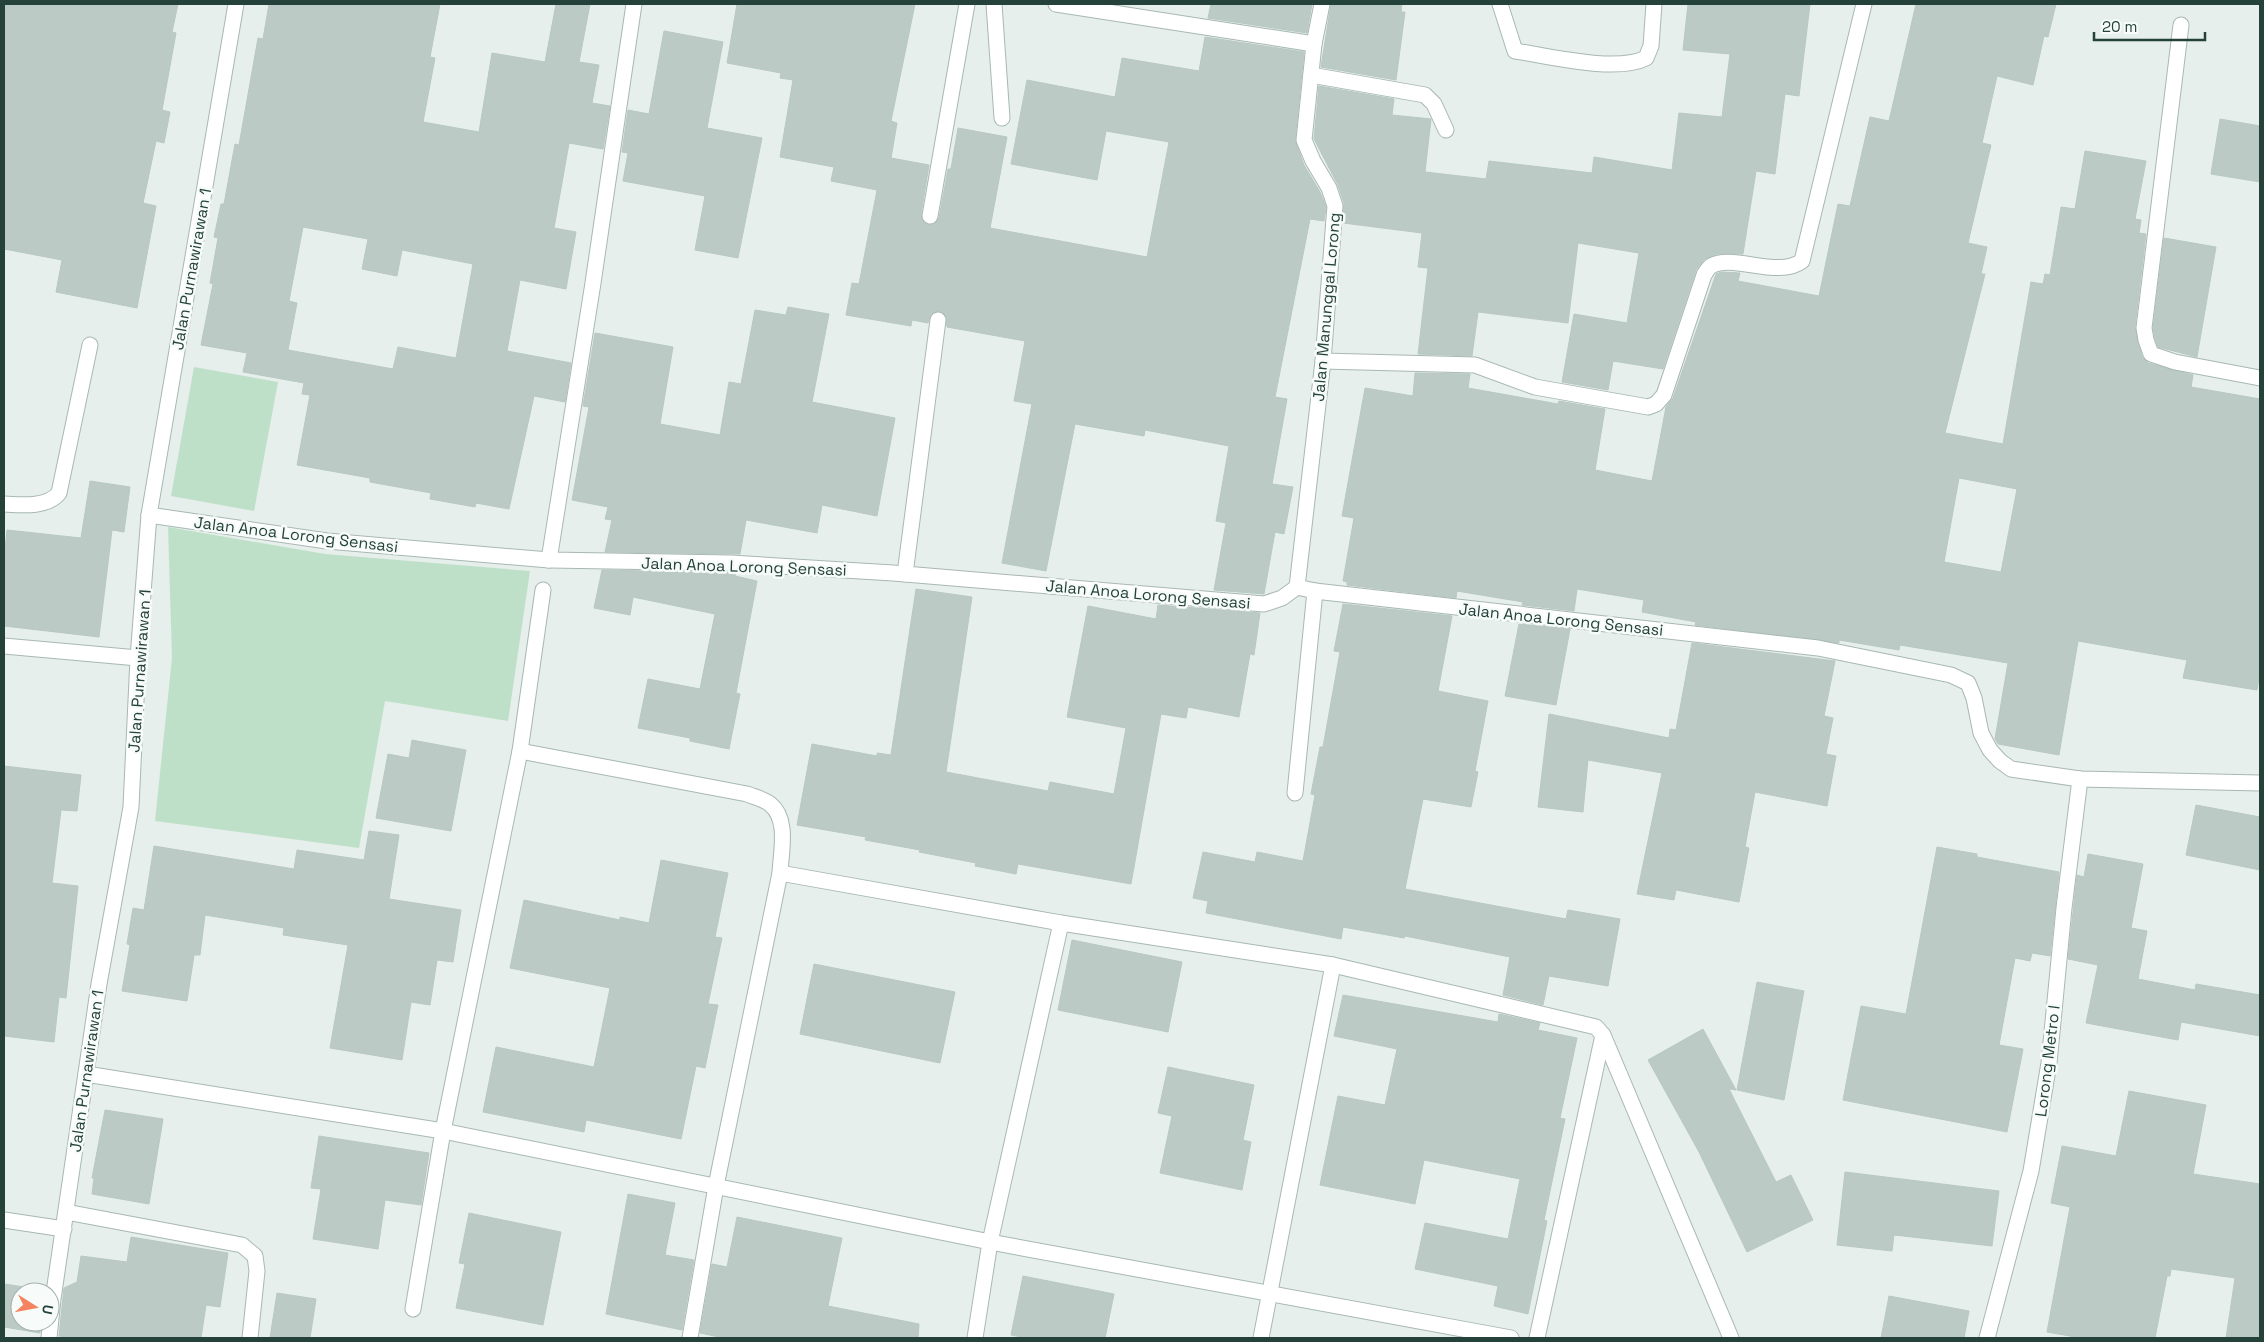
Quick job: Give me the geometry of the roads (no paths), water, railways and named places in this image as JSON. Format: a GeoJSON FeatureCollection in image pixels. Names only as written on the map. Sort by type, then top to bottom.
{"type":"FeatureCollection","features":[{"type":"Feature","properties":{"kind":"street","name":"Jalan Purnawirawan 1"},"geometry":{"type":"LineString","coordinates":[[49,1338],[98,984],[131,807],[138,658],[150,515],[236,4]]}},
{"type":"Feature","properties":{"kind":"street"},"geometry":{"type":"LineString","coordinates":[[548,560],[593,283],[634,4]]}},
{"type":"Feature","properties":{"kind":"street"},"geometry":{"type":"LineString","coordinates":[[930,216],[967,4]]}},
{"type":"Feature","properties":{"kind":"street"},"geometry":{"type":"LineString","coordinates":[[994,4],[1002,118]]}},
{"type":"Feature","properties":{"kind":"street"},"geometry":{"type":"LineString","coordinates":[[1056,4],[1314,44]]}},
{"type":"Feature","properties":{"kind":"street","name":"Jalan Manunggal Lorong"},"geometry":{"type":"LineString","coordinates":[[1297,587],[1324,361],[1335,206],[1329,188],[1313,161],[1304,140],[1314,44],[1322,4]]}},
{"type":"Feature","properties":{"kind":"street"},"geometry":{"type":"LineString","coordinates":[[1500,4],[1515,51],[1608,64],[1637,62],[1646,58],[1650,46],[1654,4]]}},
{"type":"Feature","properties":{"kind":"street"},"geometry":{"type":"LineString","coordinates":[[1324,361],[1475,365],[1535,387],[1648,407],[1656,404],[1664,395],[1704,275],[1710,266],[1720,262],[1775,267],[1796,265],[1802,261],[1864,4]]}},
{"type":"Feature","properties":{"kind":"street"},"geometry":{"type":"LineString","coordinates":[[2181,25],[2144,328],[2146,340],[2151,354],[2175,362],[2260,378]]}},
{"type":"Feature","properties":{"kind":"street"},"geometry":{"type":"LineString","coordinates":[[1311,75],[1426,95],[1434,104],[1446,130]]}},
{"type":"Feature","properties":{"kind":"street"},"geometry":{"type":"LineString","coordinates":[[904,574],[938,320]]}},
{"type":"Feature","properties":{"kind":"street"},"geometry":{"type":"LineString","coordinates":[[4,504],[44,503],[52,500],[59,493],[90,345]]}},
{"type":"Feature","properties":{"kind":"street","name":"Jalan Anoa Lorong Sensasi"},"geometry":{"type":"LineString","coordinates":[[150,515],[326,541],[548,560],[731,563],[904,574],[1264,604],[1282,598],[1297,587],[1315,591],[1818,648],[1951,675],[1968,683],[1974,698],[1981,733],[1990,750],[2011,769],[2080,779],[2260,783]]}},
{"type":"Feature","properties":{"kind":"street"},"geometry":{"type":"LineString","coordinates":[[414,1309],[443,1130],[520,751],[543,590]]}},
{"type":"Feature","properties":{"kind":"street"},"geometry":{"type":"LineString","coordinates":[[1295,793],[1315,591]]}},
{"type":"Feature","properties":{"kind":"street"},"geometry":{"type":"LineString","coordinates":[[4,646],[138,658]]}},
{"type":"Feature","properties":{"kind":"street"},"geometry":{"type":"LineString","coordinates":[[520,751],[747,794],[769,804],[778,815],[782,827],[780,873],[716,1186],[690,1338]]}},
{"type":"Feature","properties":{"kind":"street","name":"Lorong Metro I"},"geometry":{"type":"LineString","coordinates":[[1987,1338],[2031,1171],[2048,1072],[2064,908],[2080,779]]}},
{"type":"Feature","properties":{"kind":"street"},"geometry":{"type":"LineString","coordinates":[[780,873],[1061,923],[1333,965],[1586,1023],[1596,1027],[1603,1035],[1731,1338]]}},
{"type":"Feature","properties":{"kind":"street"},"geometry":{"type":"LineString","coordinates":[[975,1338],[990,1242],[1061,923]]}},
{"type":"Feature","properties":{"kind":"street"},"geometry":{"type":"LineString","coordinates":[[1261,1338],[1333,965]]}},
{"type":"Feature","properties":{"kind":"street"},"geometry":{"type":"LineString","coordinates":[[1537,1338],[1603,1035]]}},
{"type":"Feature","properties":{"kind":"street"},"geometry":{"type":"LineString","coordinates":[[86,1074],[443,1130],[990,1242],[1511,1338]]}},
{"type":"Feature","properties":{"kind":"street"},"geometry":{"type":"LineString","coordinates":[[66,1212],[242,1245],[255,1256],[257,1271],[250,1338]]}},
{"type":"Feature","properties":{"kind":"street"},"geometry":{"type":"LineString","coordinates":[[4,1220],[64,1230]]}}]}
